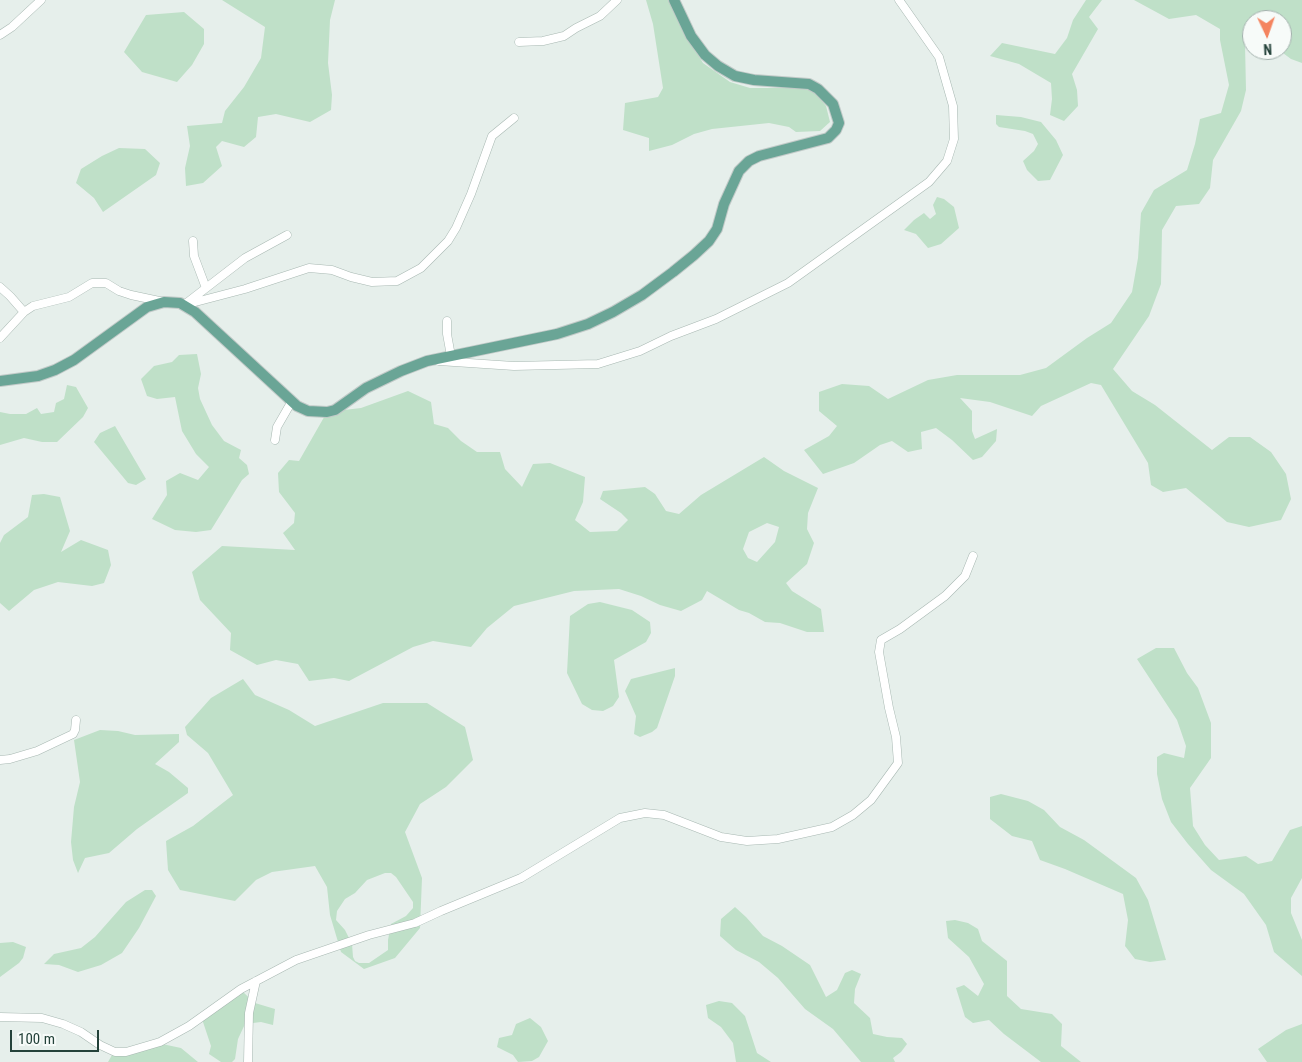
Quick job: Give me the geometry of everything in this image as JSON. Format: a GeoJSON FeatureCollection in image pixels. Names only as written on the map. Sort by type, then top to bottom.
{"type":"FeatureCollection","features":[{"type":"Feature","properties":{"kind":"main road"},"geometry":{"type":"LineString","coordinates":[[0,380],[38,376],[55,370],[74,360],[147,307],[164,302],[180,303],[202,318],[292,401],[308,411],[327,412],[335,410],[375,384],[400,371],[427,361],[557,334],[588,324],[613,312],[642,295],[674,272],[709,241],[716,229],[739,171],[749,161],[759,156],[828,138],[836,130],[839,123],[833,104],[818,88],[809,84],[754,80],[735,76],[718,66],[705,55],[691,36],[674,0]]}},
{"type":"Feature","properties":{"kind":"street"},"geometry":{"type":"LineString","coordinates":[[0,35],[12,27],[41,0]]}},
{"type":"Feature","properties":{"kind":"street"},"geometry":{"type":"LineString","coordinates":[[519,42],[543,41],[564,36],[600,16],[617,0]]}},
{"type":"Feature","properties":{"kind":"street"},"geometry":{"type":"LineString","coordinates":[[427,361],[514,366],[598,364],[640,351],[671,336],[716,319],[788,283],[929,182],[947,161],[954,140],[954,106],[939,57],[899,0]]}},
{"type":"Feature","properties":{"kind":"street"},"geometry":{"type":"LineString","coordinates":[[184,305],[245,289],[309,268],[332,270],[372,282],[397,281],[421,268],[448,241],[456,228],[471,194],[492,136],[514,118]]}},
{"type":"Feature","properties":{"kind":"street"},"geometry":{"type":"LineString","coordinates":[[184,305],[245,258],[287,234]]}},
{"type":"Feature","properties":{"kind":"street"},"geometry":{"type":"LineString","coordinates":[[193,241],[194,256],[206,288]]}},
{"type":"Feature","properties":{"kind":"street"},"geometry":{"type":"LineString","coordinates":[[0,338],[24,312],[33,306],[69,297],[92,283],[106,283],[125,293],[164,302]]}},
{"type":"Feature","properties":{"kind":"street"},"geometry":{"type":"LineString","coordinates":[[0,288],[24,312]]}},
{"type":"Feature","properties":{"kind":"street"},"geometry":{"type":"LineString","coordinates":[[448,321],[447,334],[451,356]]}},
{"type":"Feature","properties":{"kind":"street"},"geometry":{"type":"LineString","coordinates":[[275,440],[277,427],[292,401]]}},
{"type":"Feature","properties":{"kind":"street"},"geometry":{"type":"LineString","coordinates":[[0,1017],[42,1018],[81,1032],[108,1049],[116,1052],[126,1052],[160,1042],[189,1026],[241,989],[296,960],[369,935],[415,923],[521,878],[620,818],[645,812],[664,815],[722,837],[747,841],[778,839],[832,827],[853,815],[871,800],[898,763],[896,737],[888,708],[878,652],[881,640],[900,629],[945,596],[965,576],[973,556]]}},
{"type":"Feature","properties":{"kind":"street"},"geometry":{"type":"LineString","coordinates":[[0,760],[37,751],[73,734],[76,720]]}},
{"type":"Feature","properties":{"kind":"street"},"geometry":{"type":"LineString","coordinates":[[248,1062],[248,1013],[256,981]]}},
{"type":"Feature","properties":{"kind":"green space"},"geometry":{"type":"Polygon","coordinates":[[[222,0],[335,0],[330,20],[328,63],[332,95],[331,110],[310,122],[276,114],[258,117],[256,137],[244,147],[222,141],[216,147],[222,166],[203,183],[186,186],[185,168],[190,146],[187,126],[222,123],[225,111],[244,87],[261,58],[265,27],[222,0]]]}},
{"type":"Feature","properties":{"kind":"green space"},"geometry":{"type":"Polygon","coordinates":[[[646,0],[669,0],[686,35],[703,63],[730,82],[750,88],[812,88],[826,106],[830,122],[820,131],[796,132],[789,127],[769,123],[712,129],[694,134],[672,145],[649,151],[649,138],[623,130],[625,103],[658,97],[663,88],[653,24],[646,0]]]}},
{"type":"Feature","properties":{"kind":"green space"},"geometry":{"type":"Polygon","coordinates":[[[1086,0],[1102,0],[1089,17],[1098,29],[1072,74],[1077,90],[1078,106],[1064,121],[1050,115],[1051,83],[1019,64],[990,56],[1002,43],[1055,54],[1067,38],[1073,20],[1086,0]]]}},
{"type":"Feature","properties":{"kind":"green space"},"geometry":{"type":"Polygon","coordinates":[[[1134,0],[1302,0],[1302,63],[1292,59],[1292,10],[1242,10],[1242,60],[1245,60],[1246,90],[1241,111],[1213,160],[1210,188],[1199,204],[1176,206],[1162,230],[1161,284],[1149,316],[1113,369],[1132,391],[1155,405],[1212,450],[1229,437],[1250,437],[1271,452],[1286,474],[1291,499],[1281,520],[1249,527],[1227,522],[1186,488],[1163,492],[1151,485],[1148,463],[1101,385],[1091,383],[1041,406],[1032,416],[990,402],[960,398],[972,411],[972,431],[975,439],[997,429],[996,441],[982,457],[973,460],[936,428],[921,432],[922,449],[908,452],[892,441],[880,445],[854,463],[823,474],[804,450],[829,436],[837,426],[819,411],[819,392],[842,384],[869,386],[888,399],[928,380],[957,375],[1020,375],[1046,368],[1111,323],[1132,292],[1138,258],[1141,213],[1154,190],[1187,170],[1200,119],[1221,113],[1229,85],[1220,40],[1220,29],[1196,15],[1169,19],[1134,0]]]}},
{"type":"Feature","properties":{"kind":"green space"},"geometry":{"type":"Polygon","coordinates":[[[184,12],[204,29],[204,44],[192,65],[177,82],[142,72],[124,52],[146,15],[184,12]]]}},
{"type":"Feature","properties":{"kind":"green space"},"geometry":{"type":"Polygon","coordinates":[[[996,115],[1021,117],[1041,122],[1056,140],[1063,155],[1050,180],[1038,181],[1027,170],[1023,161],[1034,151],[1038,144],[1033,134],[999,127],[996,124],[996,115]]]}},
{"type":"Feature","properties":{"kind":"green space"},"geometry":{"type":"Polygon","coordinates":[[[119,148],[145,149],[160,163],[156,175],[103,212],[94,198],[76,183],[81,169],[119,148]]]}},
{"type":"Feature","properties":{"kind":"green space"},"geometry":{"type":"Polygon","coordinates":[[[937,197],[944,199],[954,207],[959,228],[941,244],[928,248],[916,234],[904,230],[924,213],[930,219],[936,214],[933,205],[937,197]]]}},
{"type":"Feature","properties":{"kind":"green space"},"geometry":{"type":"Polygon","coordinates":[[[197,354],[201,374],[198,388],[200,399],[212,425],[224,441],[241,450],[239,458],[247,465],[249,474],[242,480],[211,530],[196,532],[175,530],[152,519],[167,495],[166,481],[180,473],[198,480],[209,467],[196,454],[182,431],[175,397],[157,399],[147,396],[141,379],[154,366],[172,362],[179,355],[197,354]]]}},
{"type":"Feature","properties":{"kind":"green space"},"geometry":{"type":"Polygon","coordinates":[[[67,385],[76,387],[88,408],[83,417],[57,442],[42,442],[24,438],[0,445],[0,412],[26,414],[37,408],[41,414],[54,412],[56,403],[64,399],[67,385]]]}},
{"type":"Feature","properties":{"kind":"green space"},"geometry":{"type":"Polygon","coordinates":[[[408,391],[431,402],[434,424],[448,428],[461,441],[477,452],[500,452],[505,469],[522,487],[533,464],[550,463],[585,477],[583,502],[575,520],[590,532],[617,531],[628,520],[600,499],[603,491],[645,487],[655,494],[666,511],[679,514],[701,495],[764,457],[784,471],[818,488],[808,513],[807,529],[814,543],[807,564],[786,583],[792,591],[821,609],[824,632],[807,632],[780,623],[765,622],[739,610],[707,591],[702,600],[681,611],[619,589],[574,591],[514,606],[487,628],[471,647],[433,641],[413,647],[349,681],[334,678],[309,681],[298,664],[276,660],[257,665],[230,650],[231,633],[200,600],[192,572],[222,546],[295,550],[283,533],[294,523],[295,513],[279,492],[278,473],[289,460],[299,461],[327,412],[361,408],[408,391]],[[767,523],[749,532],[743,549],[748,558],[757,562],[775,542],[779,527],[767,523]]]}},
{"type":"Feature","properties":{"kind":"green space"},"geometry":{"type":"Polygon","coordinates":[[[115,426],[146,479],[136,485],[128,483],[94,442],[100,433],[115,426]]]}},
{"type":"Feature","properties":{"kind":"green space"},"geometry":{"type":"Polygon","coordinates":[[[44,494],[60,497],[70,531],[61,552],[81,540],[108,550],[111,565],[104,583],[92,586],[58,582],[34,590],[9,611],[0,603],[0,543],[4,535],[28,517],[32,495],[44,494]]]}},
{"type":"Feature","properties":{"kind":"green space"},"geometry":{"type":"Polygon","coordinates":[[[600,602],[632,610],[650,622],[651,633],[646,642],[614,660],[619,697],[613,706],[603,711],[592,710],[582,704],[567,673],[570,616],[588,604],[600,602]]]}},
{"type":"Feature","properties":{"kind":"green space"},"geometry":{"type":"Polygon","coordinates":[[[1156,648],[1174,648],[1187,673],[1198,688],[1211,723],[1211,758],[1190,788],[1193,826],[1205,845],[1219,860],[1246,856],[1258,864],[1272,861],[1290,830],[1302,826],[1302,878],[1291,898],[1291,913],[1302,940],[1302,976],[1274,952],[1266,925],[1244,894],[1211,870],[1171,822],[1162,799],[1157,774],[1157,757],[1164,753],[1184,758],[1186,746],[1177,720],[1137,659],[1156,648]]]}},
{"type":"Feature","properties":{"kind":"green space"},"geometry":{"type":"Polygon","coordinates":[[[675,668],[675,676],[657,728],[640,737],[634,734],[636,716],[625,691],[631,679],[675,668]]]}},
{"type":"Feature","properties":{"kind":"green space"},"geometry":{"type":"Polygon","coordinates":[[[243,679],[255,695],[289,710],[315,726],[383,703],[427,703],[465,727],[473,760],[446,787],[420,804],[405,832],[422,878],[420,928],[395,958],[364,969],[341,952],[330,915],[327,887],[315,866],[272,872],[256,880],[235,901],[180,890],[168,870],[166,841],[193,826],[233,795],[208,753],[187,735],[185,727],[211,698],[243,679]],[[385,873],[367,880],[355,893],[345,899],[337,911],[336,920],[345,930],[352,944],[353,957],[359,963],[369,963],[388,950],[391,924],[406,916],[413,908],[413,902],[396,877],[391,873],[385,873]]]}},
{"type":"Feature","properties":{"kind":"green space"},"geometry":{"type":"Polygon","coordinates":[[[100,730],[118,731],[135,735],[179,734],[179,742],[155,764],[169,772],[188,788],[188,793],[137,829],[109,853],[85,858],[78,873],[73,860],[71,842],[74,807],[80,782],[74,740],[100,730]]]}},
{"type":"Feature","properties":{"kind":"green space"},"geometry":{"type":"Polygon","coordinates":[[[1001,794],[1028,801],[1044,810],[1060,827],[1084,840],[1136,878],[1148,900],[1166,960],[1150,962],[1135,959],[1125,946],[1128,920],[1123,894],[1040,860],[1032,841],[1012,836],[990,819],[990,797],[1001,794]]]}},
{"type":"Feature","properties":{"kind":"green space"},"geometry":{"type":"Polygon","coordinates":[[[145,890],[152,890],[156,896],[139,928],[122,953],[101,965],[78,972],[59,965],[44,964],[54,954],[81,948],[95,937],[126,902],[145,890]]]}},
{"type":"Feature","properties":{"kind":"green space"},"geometry":{"type":"Polygon","coordinates":[[[735,907],[763,936],[810,965],[826,997],[837,990],[845,973],[852,970],[861,974],[855,989],[854,1003],[870,1018],[873,1034],[902,1038],[907,1044],[893,1058],[895,1062],[861,1062],[833,1029],[805,1009],[778,978],[759,962],[736,950],[720,936],[721,919],[735,907]]]}},
{"type":"Feature","properties":{"kind":"green space"},"geometry":{"type":"Polygon","coordinates":[[[955,920],[968,923],[978,929],[982,941],[1007,961],[1007,996],[1021,1009],[1052,1014],[1062,1024],[1061,1046],[1081,1062],[1041,1062],[989,1020],[973,1023],[965,1017],[956,988],[964,985],[978,996],[984,984],[969,957],[948,938],[946,921],[955,920]]]}},
{"type":"Feature","properties":{"kind":"green space"},"geometry":{"type":"Polygon","coordinates":[[[13,942],[26,947],[23,958],[0,977],[0,943],[13,942]]]}},
{"type":"Feature","properties":{"kind":"green space"},"geometry":{"type":"Polygon","coordinates":[[[243,992],[255,1003],[275,1009],[273,1025],[261,1022],[245,1024],[238,1039],[235,1059],[232,1062],[221,1062],[209,1054],[211,1046],[202,1019],[232,997],[243,992]]]}},
{"type":"Feature","properties":{"kind":"green space"},"geometry":{"type":"Polygon","coordinates":[[[719,1001],[732,1003],[745,1016],[757,1053],[771,1062],[736,1062],[733,1043],[721,1027],[708,1018],[706,1005],[719,1001]]]}},
{"type":"Feature","properties":{"kind":"green space"},"geometry":{"type":"Polygon","coordinates":[[[530,1018],[541,1027],[548,1041],[539,1057],[532,1061],[518,1062],[513,1055],[497,1047],[499,1038],[512,1035],[516,1024],[530,1018]]]}},
{"type":"Feature","properties":{"kind":"green space"},"geometry":{"type":"Polygon","coordinates":[[[1302,1024],[1302,1062],[1267,1062],[1258,1049],[1286,1030],[1302,1024]]]}},
{"type":"Feature","properties":{"kind":"green space"},"geometry":{"type":"Polygon","coordinates":[[[148,1041],[181,1048],[198,1062],[108,1062],[116,1048],[128,1054],[148,1041]]]}}]}
